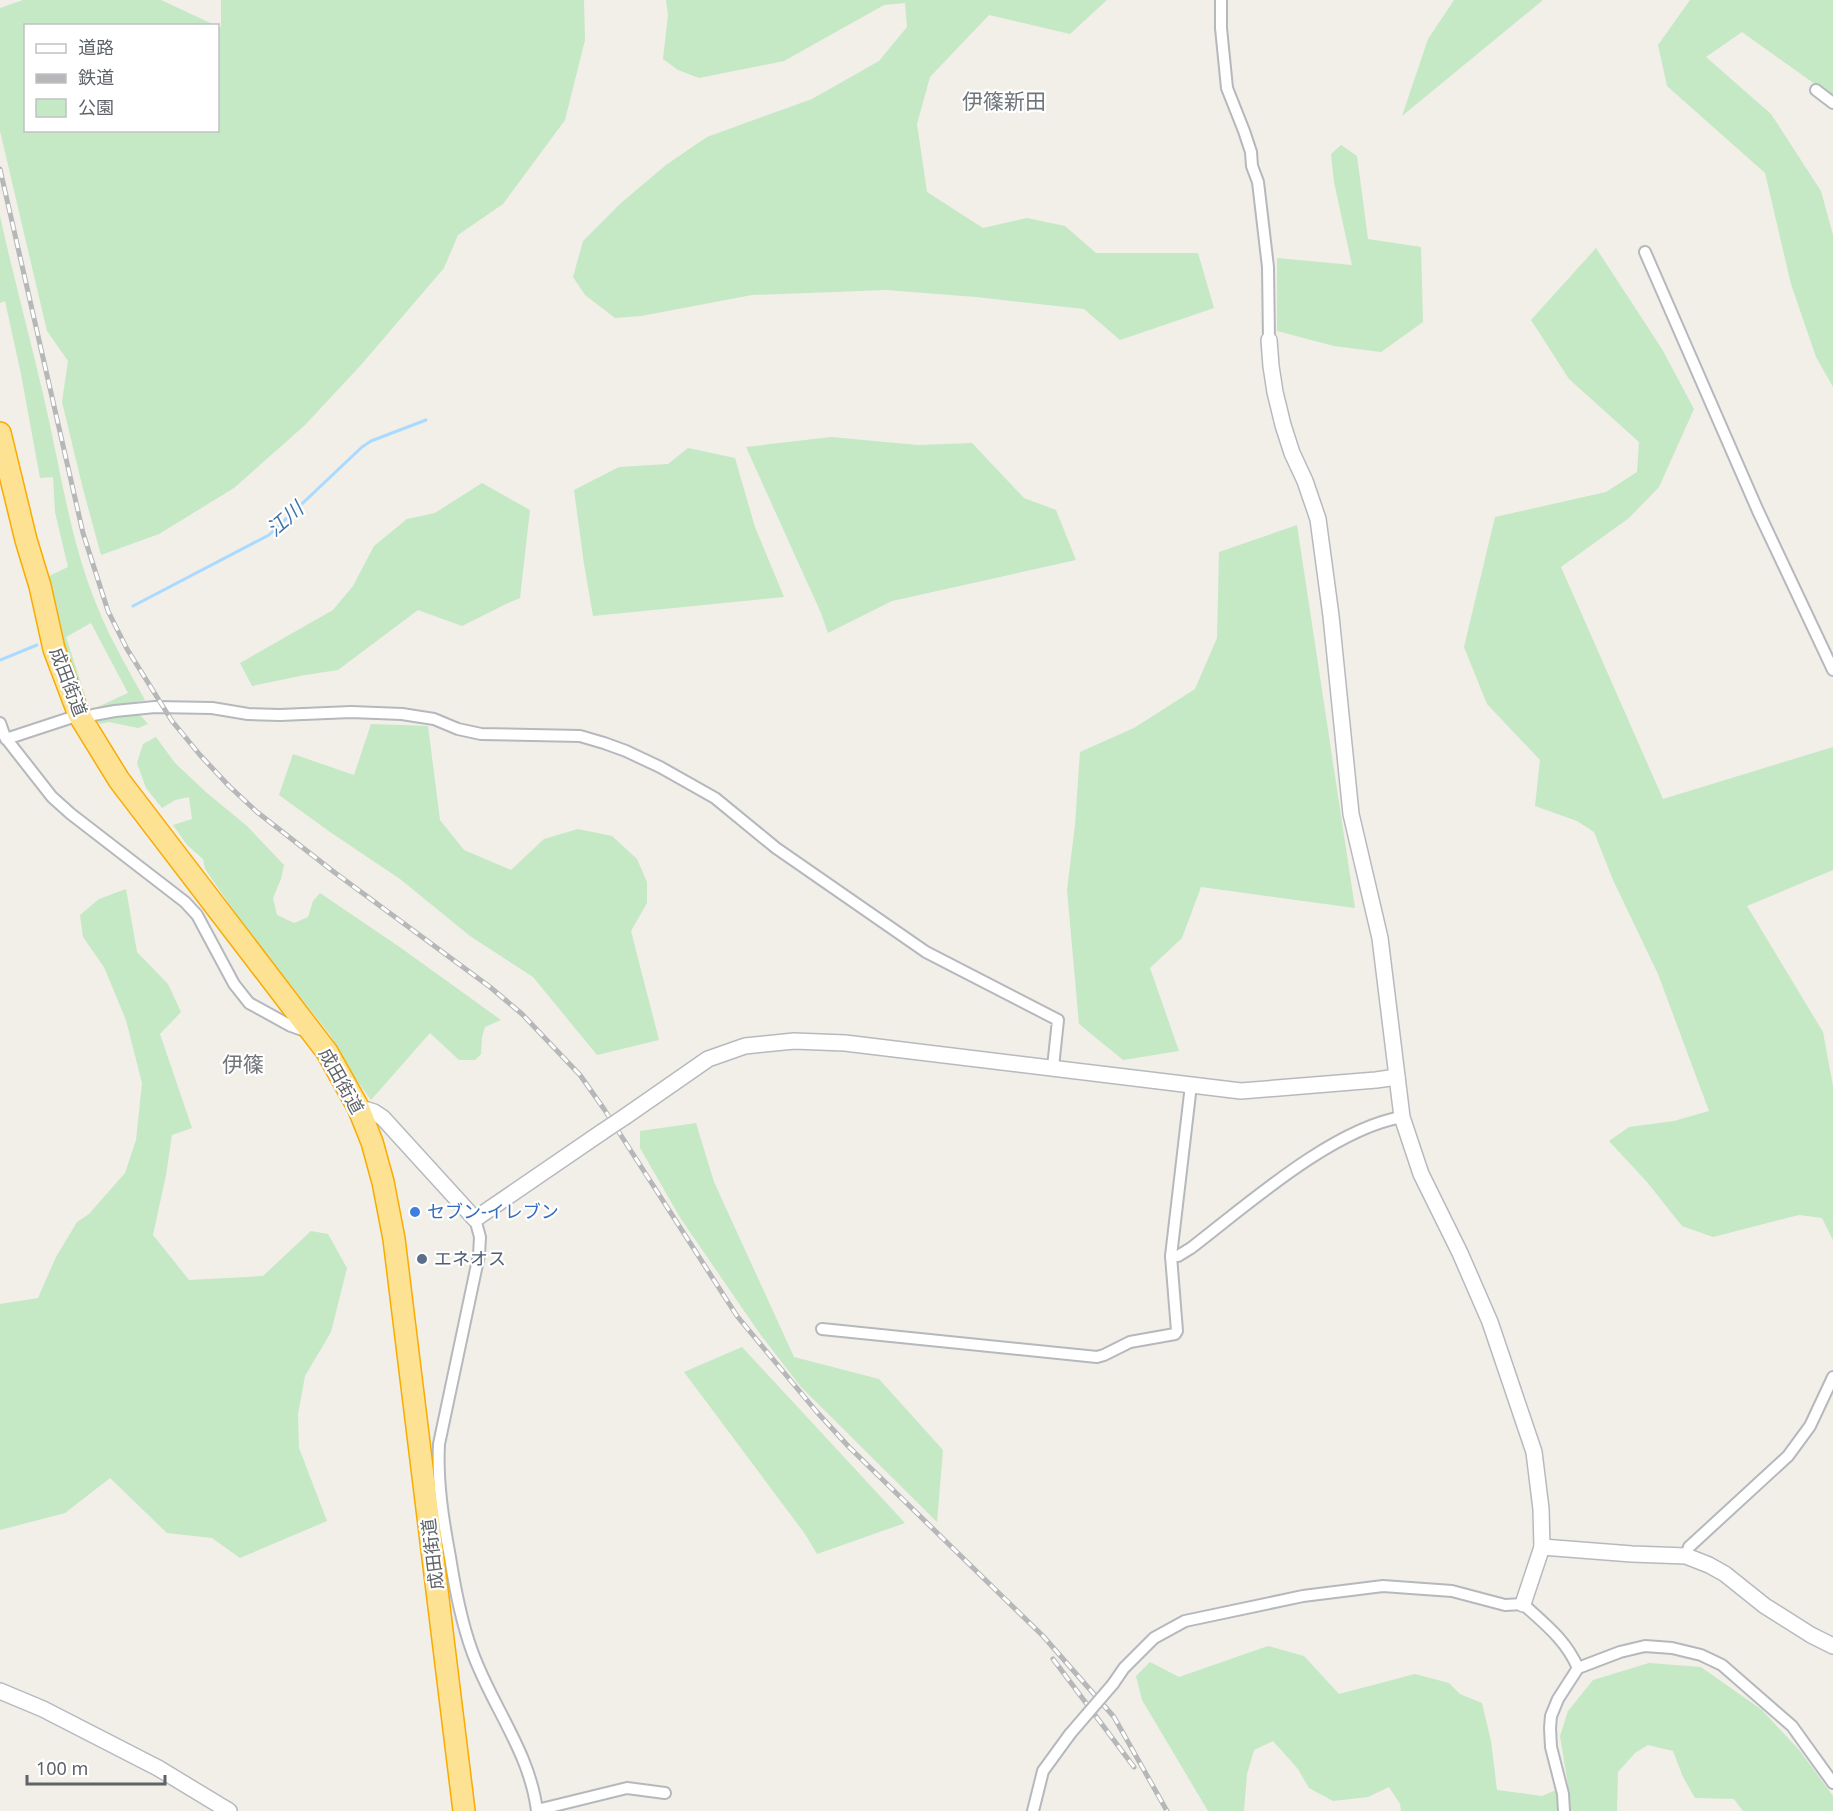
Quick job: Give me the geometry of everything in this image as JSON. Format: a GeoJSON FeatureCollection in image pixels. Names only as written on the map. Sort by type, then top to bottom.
{"type":"FeatureCollection","features":[{"type":"Feature","properties":{"kind":"highway","name":"成田街道"},"geometry":{"type":"LineString","coordinates":[[0,433],[54,649],[81,718],[119,780],[327,1052],[358,1107],[372,1142],[383,1182],[394,1239],[464,1811]]}},
{"type":"Feature","properties":{"kind":"street"},"geometry":{"type":"LineString","coordinates":[[1221,0],[1221,28],[1227,88],[1251,152],[1252,166],[1258,182],[1268,267],[1269,340],[1275,392],[1292,453],[1305,481],[1318,519],[1331,616],[1351,814],[1380,938],[1402,1117],[1421,1174],[1460,1253],[1490,1322],[1534,1452],[1541,1509],[1542,1547],[1523,1604]]}},
{"type":"Feature","properties":{"kind":"street"},"geometry":{"type":"LineString","coordinates":[[1816,90],[1833,103]]}},
{"type":"Feature","properties":{"kind":"street"},"geometry":{"type":"LineString","coordinates":[[1645,252],[1758,511],[1833,670]]}},
{"type":"Feature","properties":{"kind":"street"},"geometry":{"type":"LineString","coordinates":[[4,739],[93,715],[155,707],[212,708],[248,714],[280,715],[351,712],[402,714],[434,719],[458,729],[481,734],[580,736],[604,743],[660,767],[715,798],[776,848],[926,952],[1058,1020],[1053,1067]]}},
{"type":"Feature","properties":{"kind":"street"},"geometry":{"type":"LineString","coordinates":[[0,723],[4,739],[52,797],[185,902],[197,915],[234,984],[249,1004],[291,1026],[313,1034]]}},
{"type":"Feature","properties":{"kind":"street"},"geometry":{"type":"LineString","coordinates":[[475,1219],[708,1059],[746,1046],[794,1041],[845,1043],[1241,1091],[1397,1077]]}},
{"type":"Feature","properties":{"kind":"street"},"geometry":{"type":"LineString","coordinates":[[822,1329],[1097,1357],[1130,1342],[1175,1334],[1177,1331],[1171,1256],[1191,1085]]}},
{"type":"Feature","properties":{"kind":"street"},"geometry":{"type":"LineString","coordinates":[[358,1107],[374,1112],[383,1118],[475,1219],[480,1237],[479,1255],[439,1444],[439,1475],[445,1526],[462,1618],[472,1652],[532,1780],[537,1810],[627,1788],[665,1793]]}},
{"type":"Feature","properties":{"kind":"street"},"geometry":{"type":"LineString","coordinates":[[1171,1256],[1178,1256],[1191,1248],[1303,1164],[1341,1140],[1380,1122],[1402,1117]]}},
{"type":"Feature","properties":{"kind":"street"},"geometry":{"type":"LineString","coordinates":[[1686,1556],[1689,1547],[1788,1456],[1809,1426],[1833,1377]]}},
{"type":"Feature","properties":{"kind":"street"},"geometry":{"type":"LineString","coordinates":[[1542,1547],[1686,1556],[1725,1574],[1765,1606],[1833,1646]]}},
{"type":"Feature","properties":{"kind":"street"},"geometry":{"type":"LineString","coordinates":[[1033,1811],[1043,1771],[1070,1734],[1124,1668],[1154,1638],[1185,1621],[1303,1596],[1383,1586],[1452,1591],[1505,1605],[1523,1604],[1557,1634],[1573,1655],[1578,1668]]}},
{"type":"Feature","properties":{"kind":"street"},"geometry":{"type":"LineString","coordinates":[[1564,1811],[1563,1794],[1551,1747],[1551,1716],[1558,1700],[1578,1668],[1620,1652],[1645,1646],[1672,1648],[1701,1655],[1722,1665],[1792,1726],[1833,1783]]}},
{"type":"Feature","properties":{"kind":"street"},"geometry":{"type":"LineString","coordinates":[[0,1691],[43,1709],[158,1768],[229,1811]]}},
{"type":"Feature","properties":{"kind":"green space"},"geometry":{"type":"Polygon","coordinates":[[[23,0],[161,0],[213,24],[24,24],[24,132],[219,132],[221,0],[584,0],[585,40],[565,120],[503,204],[458,235],[444,268],[361,365],[305,425],[234,488],[159,534],[101,555],[62,402],[68,361],[47,331],[0,131],[0,8],[23,0]]]}},
{"type":"Feature","properties":{"kind":"green space"},"geometry":{"type":"Polygon","coordinates":[[[666,0],[1107,0],[1070,34],[989,15],[930,77],[917,124],[927,192],[983,228],[1027,218],[1065,226],[1096,253],[1198,253],[1214,308],[1120,340],[1084,309],[886,290],[752,295],[641,316],[615,318],[585,295],[573,277],[583,241],[621,203],[666,165],[707,137],[812,99],[879,61],[907,27],[905,3],[884,5],[784,61],[699,78],[678,70],[663,59],[668,15],[666,0]]]}},
{"type":"Feature","properties":{"kind":"green space"},"geometry":{"type":"Polygon","coordinates":[[[1454,0],[1543,0],[1402,116],[1428,39],[1454,0]]]}},
{"type":"Feature","properties":{"kind":"green space"},"geometry":{"type":"Polygon","coordinates":[[[1690,0],[1833,0],[1833,97],[1742,32],[1706,57],[1771,114],[1821,191],[1833,235],[1833,387],[1816,357],[1791,284],[1765,173],[1667,86],[1658,45],[1690,0]]]}},
{"type":"Feature","properties":{"kind":"green space"},"geometry":{"type":"Polygon","coordinates":[[[1341,145],[1357,156],[1368,239],[1421,247],[1423,322],[1381,352],[1334,346],[1277,331],[1277,258],[1352,265],[1334,182],[1331,154],[1341,145]]]}},
{"type":"Feature","properties":{"kind":"green space"},"geometry":{"type":"Polygon","coordinates":[[[0,216],[79,554],[102,618],[145,700],[93,712],[91,710],[128,693],[91,623],[66,637],[87,702],[85,702],[62,640],[49,576],[68,567],[55,512],[53,477],[40,478],[5,301],[0,303],[0,216]]]}},
{"type":"Feature","properties":{"kind":"green space"},"geometry":{"type":"Polygon","coordinates":[[[1596,248],[1662,349],[1694,409],[1659,487],[1629,518],[1561,567],[1663,799],[1833,747],[1833,870],[1747,906],[1823,1032],[1833,1086],[1833,1240],[1822,1218],[1799,1215],[1713,1237],[1682,1226],[1647,1182],[1609,1141],[1629,1127],[1674,1121],[1709,1111],[1658,974],[1613,880],[1594,832],[1577,821],[1535,806],[1540,760],[1487,704],[1464,647],[1495,517],[1606,492],[1637,472],[1639,442],[1569,379],[1531,320],[1596,248]]]}},
{"type":"Feature","properties":{"kind":"green space"},"geometry":{"type":"Polygon","coordinates":[[[831,437],[918,445],[972,443],[1024,498],[1056,510],[1076,560],[892,601],[828,633],[746,447],[831,437]]]}},
{"type":"Feature","properties":{"kind":"green space"},"geometry":{"type":"Polygon","coordinates":[[[688,448],[735,458],[755,527],[784,597],[593,616],[574,490],[619,467],[668,464],[688,448]]]}},
{"type":"Feature","properties":{"kind":"green space"},"geometry":{"type":"Polygon","coordinates":[[[482,483],[530,510],[520,598],[462,626],[418,610],[338,670],[252,686],[240,663],[333,610],[353,586],[374,546],[407,519],[435,513],[482,483]]]}},
{"type":"Feature","properties":{"kind":"green space"},"geometry":{"type":"Polygon","coordinates":[[[1297,525],[1355,908],[1201,887],[1182,938],[1150,968],[1179,1051],[1123,1060],[1079,1024],[1067,890],[1075,825],[1080,752],[1134,728],[1195,689],[1217,638],[1219,552],[1297,525]]]}},
{"type":"Feature","properties":{"kind":"green space"},"geometry":{"type":"Polygon","coordinates":[[[131,705],[148,724],[138,728],[109,722],[100,724],[93,717],[131,705]]]}},
{"type":"Feature","properties":{"kind":"green space"},"geometry":{"type":"Polygon","coordinates":[[[371,724],[428,726],[440,820],[464,850],[511,870],[544,839],[578,829],[612,836],[637,859],[647,882],[647,903],[631,931],[659,1040],[597,1055],[533,977],[470,936],[400,879],[279,795],[293,754],[354,775],[371,724]]]}},
{"type":"Feature","properties":{"kind":"green space"},"geometry":{"type":"Polygon","coordinates":[[[156,737],[175,763],[247,826],[284,865],[273,898],[277,915],[294,923],[308,917],[313,901],[320,893],[401,948],[501,1020],[485,1027],[481,1054],[475,1060],[459,1060],[430,1033],[371,1100],[354,1077],[331,1036],[243,924],[205,869],[203,859],[187,845],[173,825],[192,819],[189,797],[175,800],[162,808],[146,788],[137,763],[143,744],[156,737]]]}},
{"type":"Feature","properties":{"kind":"green space"},"geometry":{"type":"Polygon","coordinates":[[[126,889],[137,952],[168,984],[181,1012],[160,1034],[192,1128],[172,1135],[153,1235],[189,1280],[263,1276],[311,1231],[328,1234],[347,1268],[331,1332],[305,1376],[298,1414],[299,1448],[327,1521],[240,1558],[212,1538],[167,1533],[110,1478],[65,1513],[0,1530],[0,1304],[38,1298],[56,1257],[77,1222],[89,1214],[125,1173],[136,1140],[142,1083],[126,1020],[104,967],[83,937],[80,915],[99,899],[126,889]]]}},
{"type":"Feature","properties":{"kind":"green space"},"geometry":{"type":"Polygon","coordinates":[[[696,1123],[714,1182],[794,1357],[879,1379],[943,1450],[937,1522],[801,1387],[760,1334],[681,1219],[640,1148],[640,1131],[696,1123]]]}},
{"type":"Feature","properties":{"kind":"green space"},"geometry":{"type":"Polygon","coordinates":[[[742,1347],[905,1523],[817,1554],[805,1534],[684,1372],[742,1347]]]}},
{"type":"Feature","properties":{"kind":"green space"},"geometry":{"type":"Polygon","coordinates":[[[1268,1646],[1304,1656],[1339,1694],[1415,1674],[1449,1683],[1460,1694],[1482,1703],[1491,1741],[1497,1790],[1542,1796],[1568,1785],[1560,1736],[1568,1711],[1593,1680],[1649,1663],[1701,1667],[1762,1710],[1800,1751],[1833,1796],[1833,1811],[1743,1811],[1734,1799],[1695,1798],[1683,1777],[1673,1751],[1648,1745],[1635,1753],[1618,1772],[1617,1811],[1401,1811],[1400,1804],[1389,1787],[1368,1797],[1333,1801],[1309,1788],[1298,1769],[1273,1741],[1254,1750],[1247,1774],[1244,1811],[1208,1811],[1142,1700],[1136,1676],[1150,1662],[1179,1677],[1268,1646]]]}},
{"type":"Feature","properties":{"kind":"waterway","name":"江川"},"geometry":{"type":"LineString","coordinates":[[133,606],[269,535],[362,447],[371,441],[426,420]]}},
{"type":"Feature","properties":{"kind":"waterway","name":"江川"},"geometry":{"type":"LineString","coordinates":[[0,660],[37,645]]}},
{"type":"Feature","properties":{"kind":"railway"},"geometry":{"type":"LineString","coordinates":[[0,169],[83,533],[108,611],[127,649],[172,721],[200,755],[257,812],[490,987],[522,1014],[580,1075],[737,1316],[849,1447],[1043,1636],[1114,1717],[1167,1811]]}},
{"type":"Feature","properties":{"kind":"railway"},"geometry":{"type":"LineString","coordinates":[[1053,1659],[1134,1767]]}},
{"type":"Feature","properties":{"kind":"place","name":"セブン-イレブン"},"geometry":{"type":"Point","coordinates":[415,1212]}},
{"type":"Feature","properties":{"kind":"place","name":"エネオス"},"geometry":{"type":"Point","coordinates":[422,1259]}},
{"type":"Feature","properties":{"kind":"district","name":"伊篠新田"},"geometry":{"type":"Point","coordinates":[1004,102]}},
{"type":"Feature","properties":{"kind":"district","name":"伊篠"},"geometry":{"type":"Point","coordinates":[243,1065]}}]}
